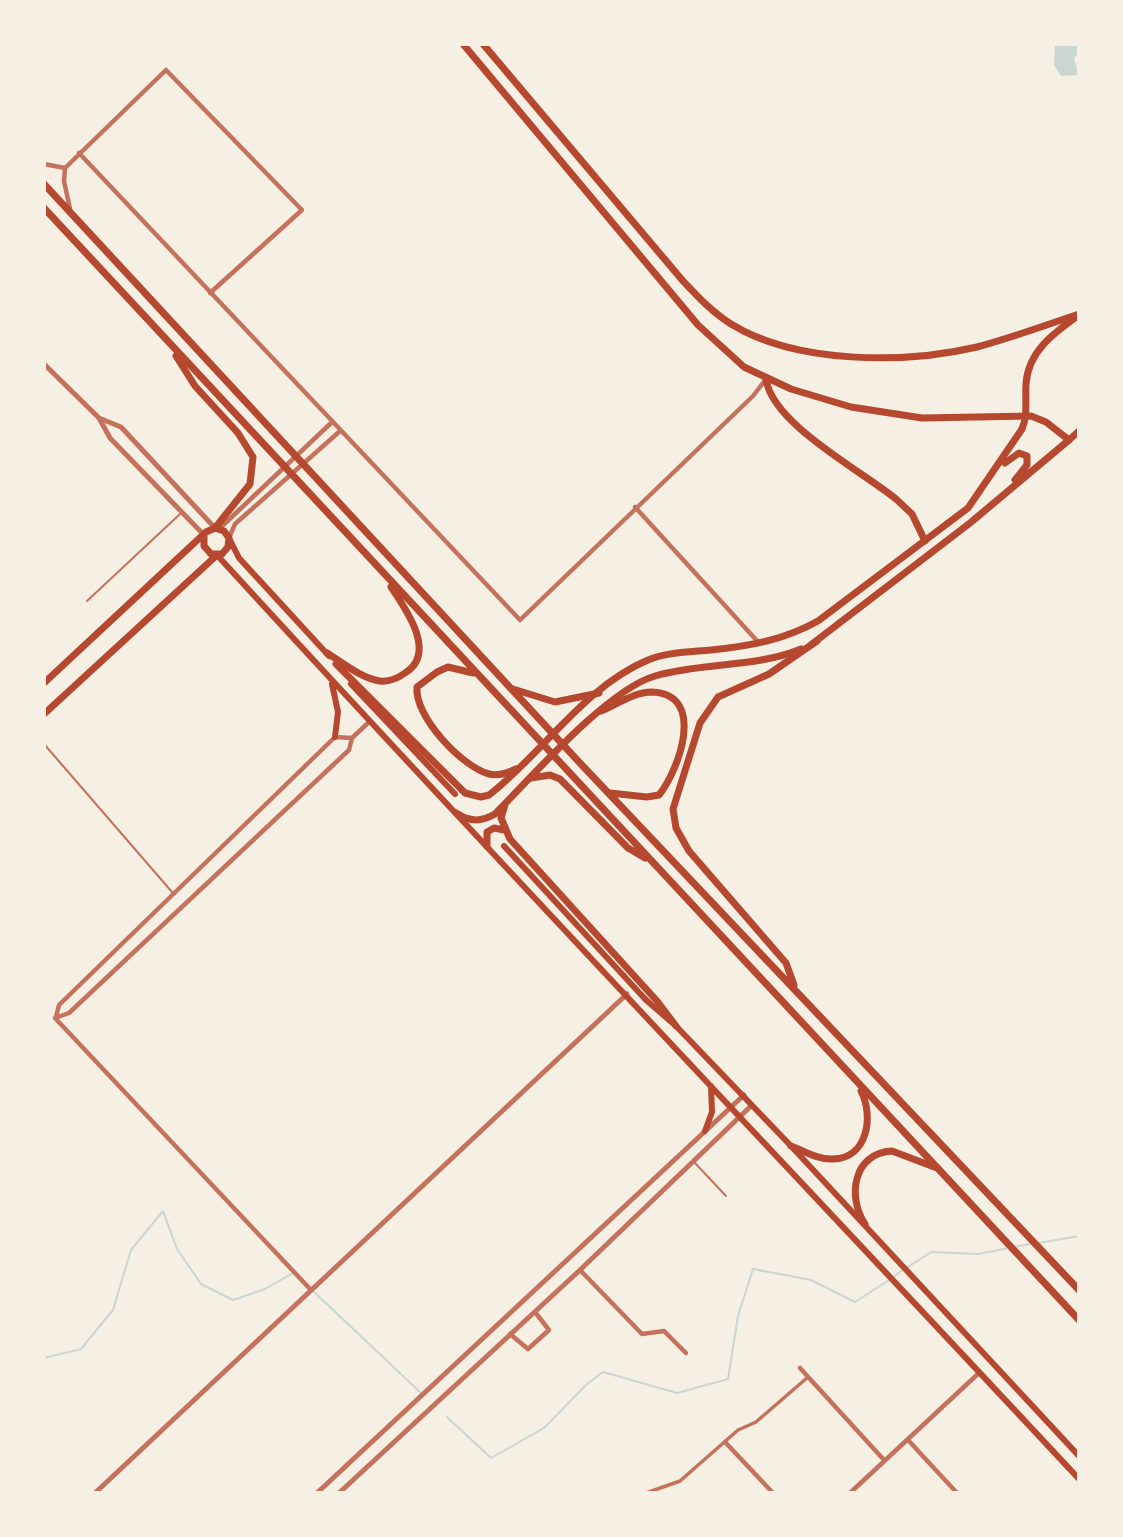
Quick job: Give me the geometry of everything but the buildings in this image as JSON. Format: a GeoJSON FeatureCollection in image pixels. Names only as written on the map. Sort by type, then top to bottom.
{"type":"FeatureCollection","features":[{"type":"Feature","properties":{"kind":"main road"},"geometry":{"type":"LineString","coordinates":[[463,44],[698,325],[744,368],[766,379],[827,400],[892,414],[939,419],[1026,416],[1046,422],[1069,440]]}},
{"type":"Feature","properties":{"kind":"main road"},"geometry":{"type":"LineString","coordinates":[[483,44],[637,228],[712,311],[733,325],[799,351],[833,355],[934,353],[977,347],[1079,314]]}},
{"type":"Feature","properties":{"kind":"main road"},"geometry":{"type":"LineString","coordinates":[[44,184],[509,688],[1079,1290]]}},
{"type":"Feature","properties":{"kind":"main road"},"geometry":{"type":"LineString","coordinates":[[44,208],[1079,1320]]}},
{"type":"Feature","properties":{"kind":"main road"},"geometry":{"type":"LineString","coordinates":[[625,238],[637,228]]}},
{"type":"Feature","properties":{"kind":"main road"},"geometry":{"type":"LineString","coordinates":[[336,664],[456,785],[469,796],[489,795],[584,706],[627,672],[658,657],[759,643],[794,635],[818,621],[968,508],[1016,441],[1026,416],[1027,376],[1036,353],[1079,314]]}},
{"type":"Feature","properties":{"kind":"main road"},"geometry":{"type":"LineString","coordinates":[[44,683],[204,535],[217,529],[250,484],[253,457],[238,433],[195,386],[171,346]]}},
{"type":"Feature","properties":{"kind":"main road"},"geometry":{"type":"LineString","coordinates":[[766,379],[772,397],[787,415],[905,507],[925,541]]}},
{"type":"Feature","properties":{"kind":"main road"},"geometry":{"type":"LineString","coordinates":[[796,990],[786,962],[689,851],[676,828],[673,809],[700,723],[718,697],[769,674],[817,641],[999,499],[1079,431]]}},
{"type":"Feature","properties":{"kind":"main road"},"geometry":{"type":"LineString","coordinates":[[986,485],[1012,456],[1024,454],[1028,460],[1026,468],[999,499]]}},
{"type":"Feature","properties":{"kind":"main road"},"geometry":{"type":"LineString","coordinates":[[217,529],[229,538],[239,558],[455,794]]}},
{"type":"Feature","properties":{"kind":"main road"},"geometry":{"type":"LineString","coordinates":[[204,535],[204,546],[217,555],[369,722],[741,1115],[1079,1479]]}},
{"type":"Feature","properties":{"kind":"main road"},"geometry":{"type":"LineString","coordinates":[[44,714],[217,555],[226,550],[229,538]]}},
{"type":"Feature","properties":{"kind":"main road"},"geometry":{"type":"LineString","coordinates":[[243,584],[253,573]]}},
{"type":"Feature","properties":{"kind":"main road"},"geometry":{"type":"LineString","coordinates":[[327,653],[365,676],[381,681],[397,679],[410,670],[416,661],[416,630],[383,573]]}},
{"type":"Feature","properties":{"kind":"main road"},"geometry":{"type":"LineString","coordinates":[[456,813],[471,820],[485,820],[591,720],[625,691],[652,677],[782,656],[817,641]]}},
{"type":"Feature","properties":{"kind":"main road"},"geometry":{"type":"LineString","coordinates":[[477,675],[448,667],[437,672],[417,687],[417,703],[431,724],[474,768],[498,775],[516,769]]}},
{"type":"Feature","properties":{"kind":"main road"},"geometry":{"type":"LineString","coordinates":[[331,681],[338,712],[335,737]]}},
{"type":"Feature","properties":{"kind":"main road"},"geometry":{"type":"LineString","coordinates":[[509,688],[555,702],[599,693]]}},
{"type":"Feature","properties":{"kind":"main road"},"geometry":{"type":"LineString","coordinates":[[601,712],[640,693],[654,692],[677,705],[686,729],[670,781],[659,795],[647,797],[610,793]]}},
{"type":"Feature","properties":{"kind":"main road"},"geometry":{"type":"LineString","coordinates":[[531,778],[550,775],[560,779],[628,848],[655,864]]}},
{"type":"Feature","properties":{"kind":"main road"},"geometry":{"type":"LineString","coordinates":[[507,802],[501,818],[504,830],[552,888],[657,1000],[676,1026]]}},
{"type":"Feature","properties":{"kind":"main road"},"geometry":{"type":"LineString","coordinates":[[487,846],[486,832],[494,828],[504,830]]}},
{"type":"Feature","properties":{"kind":"main road"},"geometry":{"type":"LineString","coordinates":[[504,846],[646,1000],[676,1026],[744,1095],[1079,1456]]}},
{"type":"Feature","properties":{"kind":"main road"},"geometry":{"type":"LineString","coordinates":[[791,1146],[826,1159],[841,1158],[861,1143],[869,1119],[864,1097],[855,1081]]}},
{"type":"Feature","properties":{"kind":"main road"},"geometry":{"type":"LineString","coordinates":[[705,1131],[713,1102],[710,1083]]}},
{"type":"Feature","properties":{"kind":"main road"},"geometry":{"type":"LineString","coordinates":[[865,1224],[855,1207],[854,1187],[861,1168],[876,1155],[885,1151],[903,1153],[941,1170]]}},
{"type":"Feature","properties":{"kind":"main road"},"geometry":{"type":"LineString","coordinates":[[1062,1271],[1079,1296]]}},
{"type":"Feature","properties":{"kind":"main road"},"geometry":{"type":"LineString","coordinates":[[1056,1295],[1079,1313]]}},
{"type":"Feature","properties":{"kind":"main road"},"geometry":{"type":"LineString","coordinates":[[920,1308],[932,1297]]}},
{"type":"Feature","properties":{"kind":"street"},"geometry":{"type":"LineString","coordinates":[[71,213],[64,181],[65,168],[166,70],[302,210],[210,293]]}},
{"type":"Feature","properties":{"kind":"street"},"geometry":{"type":"LineString","coordinates":[[79,153],[339,432],[520,620],[753,396],[766,379]]}},
{"type":"Feature","properties":{"kind":"street"},"geometry":{"type":"LineString","coordinates":[[44,164],[65,168]]}},
{"type":"Feature","properties":{"kind":"street"},"geometry":{"type":"LineString","coordinates":[[44,364],[99,418],[110,438],[204,535]]}},
{"type":"Feature","properties":{"kind":"street"},"geometry":{"type":"LineString","coordinates":[[99,418],[121,428],[217,529],[331,423]]}},
{"type":"Feature","properties":{"kind":"street"},"geometry":{"type":"LineString","coordinates":[[229,538],[235,524],[339,432]]}},
{"type":"Feature","properties":{"kind":"street"},"geometry":{"type":"LineString","coordinates":[[635,507],[759,643]]}},
{"type":"Feature","properties":{"kind":"street"},"geometry":{"type":"LineString","coordinates":[[55,1018],[69,1013],[349,750],[352,738],[369,722]]}},
{"type":"Feature","properties":{"kind":"street"},"geometry":{"type":"LineString","coordinates":[[55,1018],[59,1005],[335,737],[352,738]]}},
{"type":"Feature","properties":{"kind":"street"},"geometry":{"type":"LineString","coordinates":[[176,894],[186,901]]}},
{"type":"Feature","properties":{"kind":"street"},"geometry":{"type":"LineString","coordinates":[[166,904],[175,912]]}},
{"type":"Feature","properties":{"kind":"street"},"geometry":{"type":"LineString","coordinates":[[95,1493],[626,994]]}},
{"type":"Feature","properties":{"kind":"street"},"geometry":{"type":"LineString","coordinates":[[55,1018],[311,1290]]}},
{"type":"Feature","properties":{"kind":"street"},"geometry":{"type":"LineString","coordinates":[[322,1492],[744,1095]]}},
{"type":"Feature","properties":{"kind":"street"},"geometry":{"type":"LineString","coordinates":[[339,1493],[580,1270],[752,1105]]}},
{"type":"Feature","properties":{"kind":"street"},"geometry":{"type":"LineString","coordinates":[[580,1270],[642,1335],[664,1331],[686,1353]]}},
{"type":"Feature","properties":{"kind":"street"},"geometry":{"type":"LineString","coordinates":[[510,1334],[528,1349],[549,1330],[535,1312]]}},
{"type":"Feature","properties":{"kind":"street"},"geometry":{"type":"LineString","coordinates":[[800,1368],[884,1460]]}},
{"type":"Feature","properties":{"kind":"street"},"geometry":{"type":"LineString","coordinates":[[850,1493],[980,1372]]}},
{"type":"Feature","properties":{"kind":"street"},"geometry":{"type":"LineString","coordinates":[[646,1493],[680,1481],[747,1424],[756,1422],[808,1377]]}},
{"type":"Feature","properties":{"kind":"street"},"geometry":{"type":"LineString","coordinates":[[908,1440],[957,1493]]}},
{"type":"Feature","properties":{"kind":"street"},"geometry":{"type":"LineString","coordinates":[[725,1442],[773,1493]]}},
{"type":"Feature","properties":{"kind":"lane"},"geometry":{"type":"LineString","coordinates":[[87,601],[182,512]]}},
{"type":"Feature","properties":{"kind":"lane"},"geometry":{"type":"LineString","coordinates":[[44,744],[176,894]]}},
{"type":"Feature","properties":{"kind":"lane"},"geometry":{"type":"LineString","coordinates":[[693,1161],[726,1196]]}},
{"type":"Feature","properties":{"kind":"shaded area"},"geometry":{"type":"Polygon","coordinates":[[[1055,44],[1079,44],[1079,53],[1074,58],[1079,75],[1061,76],[1054,65],[1055,44]]]}},
{"type":"Feature","properties":{"kind":"waterway"},"geometry":{"type":"LineString","coordinates":[[44,1358],[81,1349],[113,1310],[131,1250],[163,1211],[177,1249],[201,1284],[233,1300],[265,1289],[293,1273]]}},
{"type":"Feature","properties":{"kind":"waterway"},"geometry":{"type":"LineString","coordinates":[[1039,1243],[1079,1236]]}},
{"type":"Feature","properties":{"kind":"waterway"},"geometry":{"type":"LineString","coordinates":[[1015,1247],[1030,1244]]}},
{"type":"Feature","properties":{"kind":"waterway"},"geometry":{"type":"LineString","coordinates":[[908,1267],[931,1252],[978,1254],[1009,1248]]}},
{"type":"Feature","properties":{"kind":"waterway"},"geometry":{"type":"LineString","coordinates":[[447,1417],[491,1458],[544,1428],[586,1385],[603,1372],[677,1393],[728,1379],[738,1316],[753,1269],[811,1280],[855,1302],[889,1280]]}},
{"type":"Feature","properties":{"kind":"waterway"},"geometry":{"type":"LineString","coordinates":[[893,1277],[903,1270]]}},
{"type":"Feature","properties":{"kind":"waterway"},"geometry":{"type":"LineString","coordinates":[[313,1291],[421,1393]]}}]}
